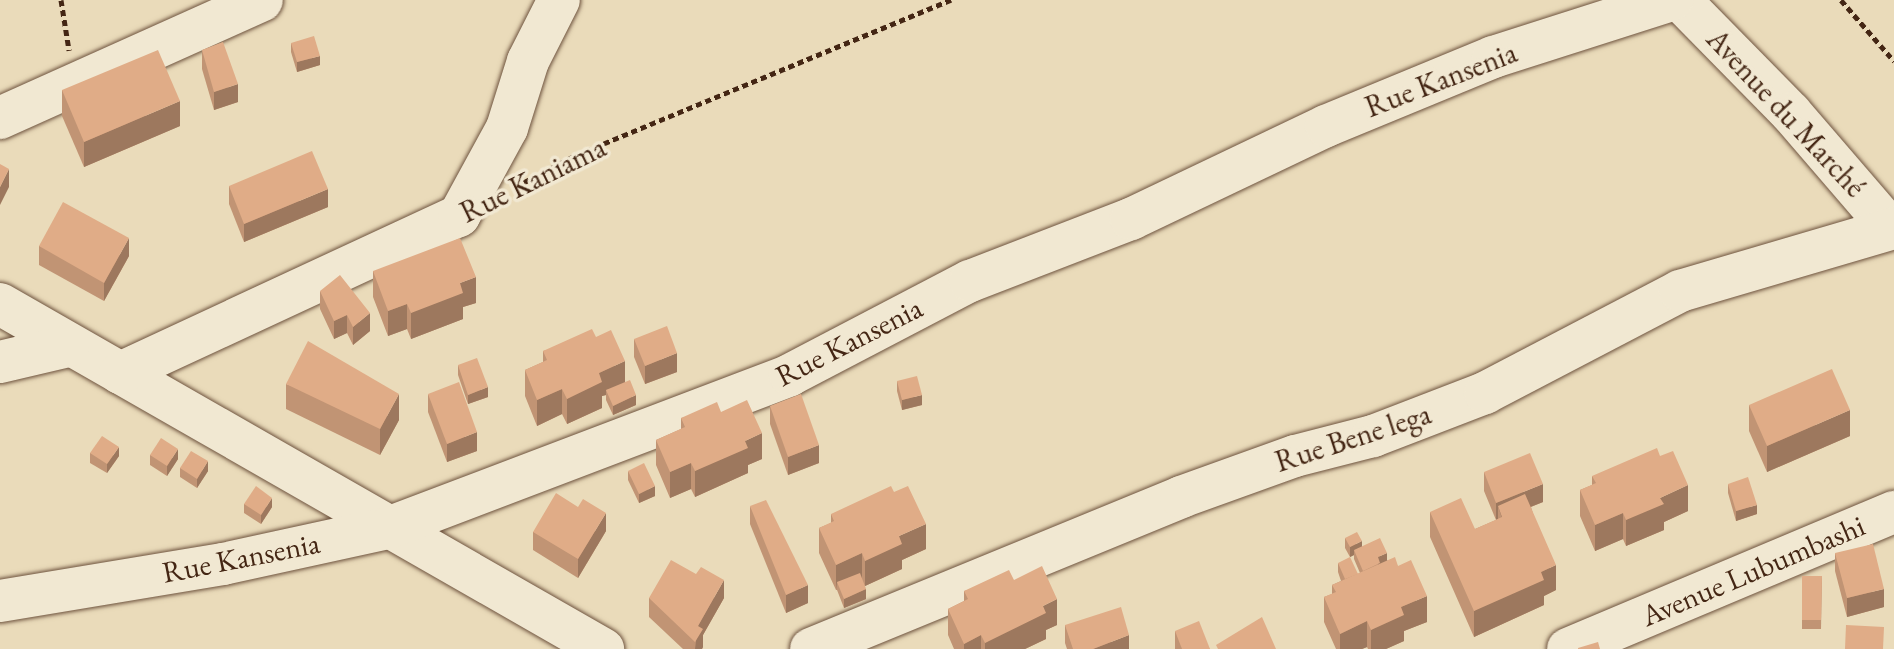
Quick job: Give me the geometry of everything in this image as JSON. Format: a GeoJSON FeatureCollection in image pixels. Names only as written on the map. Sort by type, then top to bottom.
{"type":"FeatureCollection","features":[{"type":"Feature","properties":{"kind":"street"},"geometry":{"type":"LineString","coordinates":[[0,118],[262,0]]}},
{"type":"Feature","properties":{"kind":"street","name":"Rue Kaniama"},"geometry":{"type":"LineString","coordinates":[[120,373],[459,216],[507,128],[528,61],[559,0]]}},
{"type":"Feature","properties":{"kind":"street","name":"Rue Kansenia"},"geometry":{"type":"LineString","coordinates":[[0,601],[223,564],[388,528],[790,375],[970,281],[1131,219],[1326,126],[1465,68],[1672,0]]}},
{"type":"Feature","properties":{"kind":"street","name":"Avenue du Marché"},"geometry":{"type":"LineString","coordinates":[[1680,0],[1791,113],[1892,228]]}},
{"type":"Feature","properties":{"kind":"street","name":"Rue Bene lega"},"geometry":{"type":"LineString","coordinates":[[811,649],[1181,497],[1295,456],[1373,436],[1485,393],[1680,291],[1892,228]]}},
{"type":"Feature","properties":{"kind":"street"},"geometry":{"type":"LineString","coordinates":[[0,304],[68,346],[603,649]]}},
{"type":"Feature","properties":{"kind":"street"},"geometry":{"type":"LineString","coordinates":[[0,362],[68,346]]}},
{"type":"Feature","properties":{"kind":"street","name":"Avenue Lubumbashi"},"geometry":{"type":"LineString","coordinates":[[1568,649],[1894,512]]}},
{"type":"Feature","properties":{"kind":"path"},"geometry":{"type":"LineString","coordinates":[[61,0],[74,84]]}},
{"type":"Feature","properties":{"kind":"path","name":"Rue Kaniama"},"geometry":{"type":"LineString","coordinates":[[511,189],[576,155],[951,0]]}},
{"type":"Feature","properties":{"kind":"path"},"geometry":{"type":"LineString","coordinates":[[1841,0],[1894,61]]}},
{"type":"Feature","properties":{"kind":"building"},"geometry":{"type":"Polygon","coordinates":[[[314,36],[320,56],[297,62],[291,43],[314,36]]]}},
{"type":"Feature","properties":{"kind":"building"},"geometry":{"type":"Polygon","coordinates":[[[223,42],[238,84],[214,92],[202,50],[223,42]]]}},
{"type":"Feature","properties":{"kind":"building"},"geometry":{"type":"Polygon","coordinates":[[[158,50],[180,101],[84,142],[62,90],[158,50]]]}},
{"type":"Feature","properties":{"kind":"building"},"geometry":{"type":"Polygon","coordinates":[[[312,151],[328,189],[244,224],[229,186],[312,151]]]}},
{"type":"Feature","properties":{"kind":"building"},"geometry":{"type":"Polygon","coordinates":[[[0,164],[9,169],[0,187],[0,164]]]}},
{"type":"Feature","properties":{"kind":"building"},"geometry":{"type":"Polygon","coordinates":[[[63,202],[129,238],[104,283],[39,246],[63,202]]]}},
{"type":"Feature","properties":{"kind":"building"},"geometry":{"type":"Polygon","coordinates":[[[460,238],[476,277],[460,283],[463,293],[411,313],[407,304],[388,311],[373,271],[460,238]]]}},
{"type":"Feature","properties":{"kind":"building"},"geometry":{"type":"Polygon","coordinates":[[[340,275],[370,313],[353,327],[347,315],[334,321],[320,291],[340,275]]]}},
{"type":"Feature","properties":{"kind":"building"},"geometry":{"type":"Polygon","coordinates":[[[667,326],[677,353],[645,366],[634,339],[667,326]]]}},
{"type":"Feature","properties":{"kind":"building"},"geometry":{"type":"Polygon","coordinates":[[[592,329],[596,337],[611,330],[625,361],[599,373],[602,382],[567,399],[562,389],[537,400],[525,370],[547,360],[543,351],[592,329]]]}},
{"type":"Feature","properties":{"kind":"building"},"geometry":{"type":"Polygon","coordinates":[[[308,341],[399,394],[380,429],[286,384],[308,341]]]}},
{"type":"Feature","properties":{"kind":"building"},"geometry":{"type":"Polygon","coordinates":[[[477,358],[488,387],[468,395],[458,365],[477,358]]]}},
{"type":"Feature","properties":{"kind":"building"},"geometry":{"type":"Polygon","coordinates":[[[1832,369],[1850,410],[1767,446],[1749,405],[1832,369]]]}},
{"type":"Feature","properties":{"kind":"building"},"geometry":{"type":"Polygon","coordinates":[[[917,376],[922,395],[902,400],[897,381],[917,376]]]}},
{"type":"Feature","properties":{"kind":"building"},"geometry":{"type":"Polygon","coordinates":[[[630,380],[636,395],[613,406],[606,390],[630,380]]]}},
{"type":"Feature","properties":{"kind":"building"},"geometry":{"type":"Polygon","coordinates":[[[459,382],[477,432],[447,444],[428,394],[459,382]]]}},
{"type":"Feature","properties":{"kind":"building"},"geometry":{"type":"Polygon","coordinates":[[[801,394],[819,445],[788,457],[770,406],[801,394]]]}},
{"type":"Feature","properties":{"kind":"building"},"geometry":{"type":"Polygon","coordinates":[[[747,400],[762,433],[745,441],[748,448],[695,471],[691,463],[670,472],[656,440],[685,427],[681,418],[717,402],[721,412],[747,400]]]}},
{"type":"Feature","properties":{"kind":"building"},"geometry":{"type":"Polygon","coordinates":[[[102,436],[119,447],[107,464],[90,453],[102,436]]]}},
{"type":"Feature","properties":{"kind":"building"},"geometry":{"type":"Polygon","coordinates":[[[161,438],[178,449],[167,466],[150,455],[161,438]]]}},
{"type":"Feature","properties":{"kind":"building"},"geometry":{"type":"Polygon","coordinates":[[[1657,448],[1660,456],[1673,451],[1688,485],[1660,498],[1664,504],[1626,520],[1623,513],[1595,525],[1580,490],[1596,483],[1592,476],[1657,448]]]}},
{"type":"Feature","properties":{"kind":"building"},"geometry":{"type":"Polygon","coordinates":[[[191,451],[208,461],[197,479],[180,468],[191,451]]]}},
{"type":"Feature","properties":{"kind":"building"},"geometry":{"type":"Polygon","coordinates":[[[1530,453],[1543,484],[1496,503],[1484,472],[1530,453]]]}},
{"type":"Feature","properties":{"kind":"building"},"geometry":{"type":"Polygon","coordinates":[[[644,463],[655,486],[639,494],[628,471],[644,463]]]}},
{"type":"Feature","properties":{"kind":"building"},"geometry":{"type":"Polygon","coordinates":[[[1748,477],[1757,505],[1736,511],[1728,484],[1748,477]]]}},
{"type":"Feature","properties":{"kind":"building"},"geometry":{"type":"Polygon","coordinates":[[[256,486],[272,498],[261,515],[244,504],[256,486]]]}},
{"type":"Feature","properties":{"kind":"building"},"geometry":{"type":"Polygon","coordinates":[[[891,486],[894,492],[908,486],[926,524],[899,536],[902,544],[865,561],[862,553],[836,565],[819,528],[834,521],[831,514],[891,486]]]}},
{"type":"Feature","properties":{"kind":"building"},"geometry":{"type":"Polygon","coordinates":[[[556,493],[578,507],[583,499],[606,513],[578,559],[533,532],[556,493]]]}},
{"type":"Feature","properties":{"kind":"building"},"geometry":{"type":"Polygon","coordinates":[[[1525,494],[1556,565],[1541,572],[1544,580],[1474,611],[1430,512],[1461,498],[1475,529],[1502,517],[1498,506],[1525,494]]]}},
{"type":"Feature","properties":{"kind":"building"},"geometry":{"type":"Polygon","coordinates":[[[766,500],[808,585],[786,595],[750,506],[766,500]]]}},
{"type":"Feature","properties":{"kind":"building"},"geometry":{"type":"Polygon","coordinates":[[[1357,532],[1362,541],[1350,547],[1345,538],[1357,532]]]}},
{"type":"Feature","properties":{"kind":"building"},"geometry":{"type":"Polygon","coordinates":[[[1380,538],[1387,553],[1378,557],[1380,563],[1363,571],[1354,550],[1380,538]]]}},
{"type":"Feature","properties":{"kind":"building"},"geometry":{"type":"Polygon","coordinates":[[[1873,544],[1884,589],[1847,598],[1835,553],[1873,544]]]}},
{"type":"Feature","properties":{"kind":"building"},"geometry":{"type":"Polygon","coordinates":[[[1350,557],[1358,574],[1345,579],[1338,563],[1350,557]]]}},
{"type":"Feature","properties":{"kind":"building"},"geometry":{"type":"Polygon","coordinates":[[[1395,557],[1398,566],[1411,560],[1427,596],[1401,607],[1404,615],[1371,630],[1367,621],[1340,634],[1324,597],[1336,592],[1332,585],[1395,557]]]}},
{"type":"Feature","properties":{"kind":"building"},"geometry":{"type":"Polygon","coordinates":[[[671,560],[696,574],[701,567],[724,580],[698,626],[703,629],[695,642],[649,598],[671,560]]]}},
{"type":"Feature","properties":{"kind":"building"},"geometry":{"type":"Polygon","coordinates":[[[1042,566],[1057,599],[1043,606],[1046,613],[985,643],[981,635],[964,644],[948,609],[968,599],[964,591],[1009,570],[1014,580],[1042,566]]]}},
{"type":"Feature","properties":{"kind":"building"},"geometry":{"type":"Polygon","coordinates":[[[860,573],[866,589],[844,599],[837,582],[860,573]]]}},
{"type":"Feature","properties":{"kind":"building"},"geometry":{"type":"Polygon","coordinates":[[[1802,576],[1822,576],[1821,620],[1802,620],[1802,576]]]}},
{"type":"Feature","properties":{"kind":"building"},"geometry":{"type":"Polygon","coordinates":[[[1121,607],[1129,635],[1093,649],[1073,649],[1065,625],[1121,607]]]}},
{"type":"Feature","properties":{"kind":"building"},"geometry":{"type":"Polygon","coordinates":[[[1262,617],[1276,649],[1218,649],[1216,645],[1262,617]]]}},
{"type":"Feature","properties":{"kind":"building"},"geometry":{"type":"Polygon","coordinates":[[[1199,621],[1210,649],[1182,649],[1175,631],[1199,621]]]}},
{"type":"Feature","properties":{"kind":"building"},"geometry":{"type":"Polygon","coordinates":[[[1846,625],[1884,627],[1883,649],[1845,649],[1846,625]]]}},
{"type":"Feature","properties":{"kind":"building"},"geometry":{"type":"Polygon","coordinates":[[[1598,642],[1600,649],[1578,649],[1578,648],[1598,642]]]}}]}
